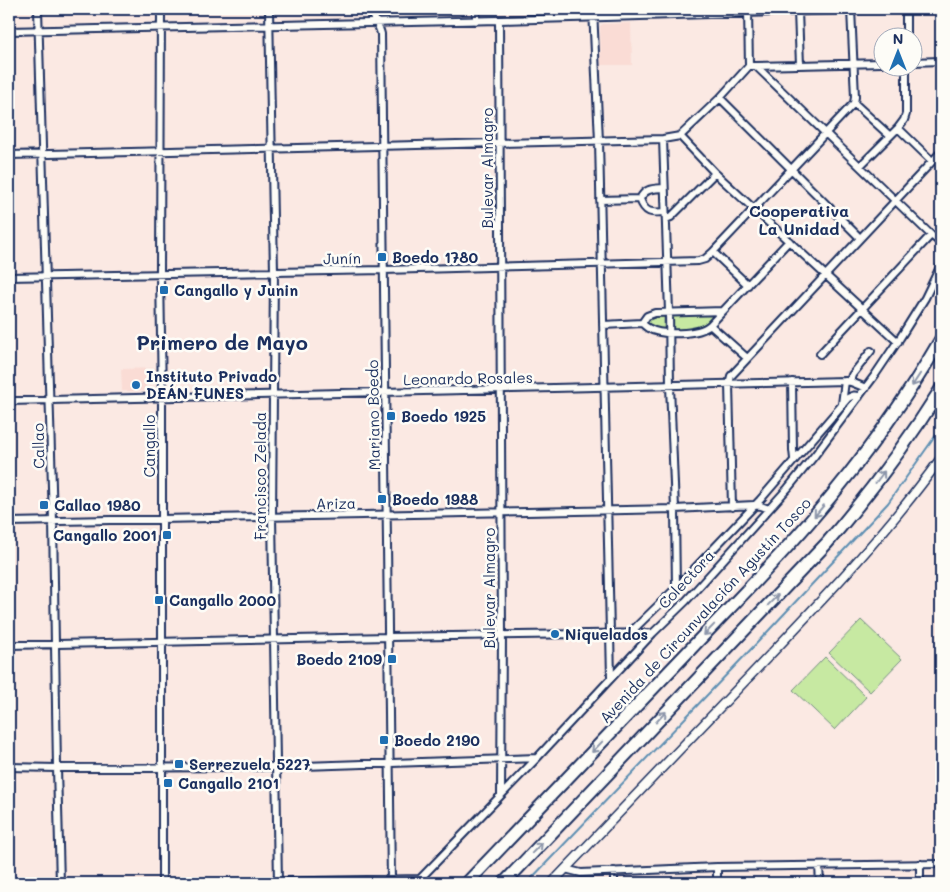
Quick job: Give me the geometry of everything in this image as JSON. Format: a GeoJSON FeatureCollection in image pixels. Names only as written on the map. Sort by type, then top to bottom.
{"type":"FeatureCollection","features":[{"type":"Feature","properties":{"kind":"highway","name":"Avenida de Circunvalación Agustín Tosco"},"geometry":{"type":"LineString","coordinates":[[467,883],[810,522],[851,473],[914,383],[941,339]]}},
{"type":"Feature","properties":{"kind":"highway"},"geometry":{"type":"LineString","coordinates":[[504,883],[827,543],[888,466],[941,388]]}},
{"type":"Feature","properties":{"kind":"street","name":"Callao"},"geometry":{"type":"LineString","coordinates":[[38,9],[50,400],[56,768],[60,883]]}},
{"type":"Feature","properties":{"kind":"street","name":"Cangallo"},"geometry":{"type":"LineString","coordinates":[[161,9],[162,883]]}},
{"type":"Feature","properties":{"kind":"street","name":"Francisco Zelada"},"geometry":{"type":"LineString","coordinates":[[269,9],[274,272],[272,517],[278,882]]}},
{"type":"Feature","properties":{"kind":"street","name":"Mariano Boedo"},"geometry":{"type":"LineString","coordinates":[[372,9],[373,18],[379,26],[381,34],[391,881]]}},
{"type":"Feature","properties":{"kind":"street"},"geometry":{"type":"LineString","coordinates":[[476,9],[476,21]]}},
{"type":"Feature","properties":{"kind":"street"},"geometry":{"type":"LineString","coordinates":[[592,9],[599,140],[611,678]]}},
{"type":"Feature","properties":{"kind":"street"},"geometry":{"type":"LineString","coordinates":[[748,285],[713,252],[854,103],[851,9]]}},
{"type":"Feature","properties":{"kind":"street"},"geometry":{"type":"LineString","coordinates":[[9,31],[593,18],[643,12],[798,12],[881,9]]}},
{"type":"Feature","properties":{"kind":"street"},"geometry":{"type":"LineString","coordinates":[[906,9],[906,28]]}},
{"type":"Feature","properties":{"kind":"street"},"geometry":{"type":"LineString","coordinates":[[748,11],[753,66],[941,243]]}},
{"type":"Feature","properties":{"kind":"street"},"geometry":{"type":"LineString","coordinates":[[798,12],[800,65]]}},
{"type":"Feature","properties":{"kind":"street","name":"Bulevar Almagro"},"geometry":{"type":"LineString","coordinates":[[499,20],[502,512],[501,795]]}},
{"type":"Feature","properties":{"kind":"street"},"geometry":{"type":"LineString","coordinates":[[922,62],[941,61]]}},
{"type":"Feature","properties":{"kind":"street"},"geometry":{"type":"LineString","coordinates":[[9,156],[663,139],[680,136],[753,66],[872,63]]}},
{"type":"Feature","properties":{"kind":"street"},"geometry":{"type":"LineString","coordinates":[[860,166],[904,120],[906,114],[906,78]]}},
{"type":"Feature","properties":{"kind":"street"},"geometry":{"type":"LineString","coordinates":[[720,98],[860,238]]}},
{"type":"Feature","properties":{"kind":"street"},"geometry":{"type":"LineString","coordinates":[[854,103],[890,136]]}},
{"type":"Feature","properties":{"kind":"street"},"geometry":{"type":"LineString","coordinates":[[898,128],[932,161]]}},
{"type":"Feature","properties":{"kind":"street"},"geometry":{"type":"LineString","coordinates":[[680,136],[715,173],[898,342]]}},
{"type":"Feature","properties":{"kind":"street"},"geometry":{"type":"LineString","coordinates":[[663,139],[676,588]]}},
{"type":"Feature","properties":{"kind":"street"},"geometry":{"type":"LineString","coordinates":[[732,507],[729,384],[731,376],[941,152]]}},
{"type":"Feature","properties":{"kind":"street"},"geometry":{"type":"LineString","coordinates":[[664,188],[647,190],[640,199],[642,206],[646,210],[671,217],[715,173]]}},
{"type":"Feature","properties":{"kind":"street"},"geometry":{"type":"LineString","coordinates":[[600,200],[640,199]]}},
{"type":"Feature","properties":{"kind":"street"},"geometry":{"type":"LineString","coordinates":[[820,354],[931,235]]}},
{"type":"Feature","properties":{"kind":"street"},"geometry":{"type":"LineString","coordinates":[[642,323],[646,328],[676,333],[702,331],[710,325],[789,241]]}},
{"type":"Feature","properties":{"kind":"street","name":"Junín"},"geometry":{"type":"LineString","coordinates":[[9,278],[698,261],[705,259],[713,252]]}},
{"type":"Feature","properties":{"kind":"street","name":"Colectora"},"geometry":{"type":"LineString","coordinates":[[418,881],[537,758],[653,633],[686,601],[815,455],[898,342],[925,298],[941,265]]}},
{"type":"Feature","properties":{"kind":"street"},"geometry":{"type":"LineString","coordinates":[[642,323],[647,316],[655,313],[723,311]]}},
{"type":"Feature","properties":{"kind":"street"},"geometry":{"type":"LineString","coordinates":[[603,325],[642,323]]}},
{"type":"Feature","properties":{"kind":"street"},"geometry":{"type":"LineString","coordinates":[[710,325],[747,358]]}},
{"type":"Feature","properties":{"kind":"street"},"geometry":{"type":"LineString","coordinates":[[842,404],[847,381],[871,351]]}},
{"type":"Feature","properties":{"kind":"street","name":"Leonardo Rosales"},"geometry":{"type":"LineString","coordinates":[[9,401],[847,381],[866,388]]}},
{"type":"Feature","properties":{"kind":"street"},"geometry":{"type":"LineString","coordinates":[[792,382],[794,460]]}},
{"type":"Feature","properties":{"kind":"street"},"geometry":{"type":"LineString","coordinates":[[628,633],[676,588],[754,505],[842,404],[848,398],[856,395],[859,397]]}},
{"type":"Feature","properties":{"kind":"street"},"geometry":{"type":"LineString","coordinates":[[552,883],[869,549],[900,513],[941,458]]}},
{"type":"Feature","properties":{"kind":"street","name":"Ariza"},"geometry":{"type":"LineString","coordinates":[[9,522],[675,509],[754,505],[769,509]]}},
{"type":"Feature","properties":{"kind":"street"},"geometry":{"type":"LineString","coordinates":[[9,645],[653,633]]}},
{"type":"Feature","properties":{"kind":"street"},"geometry":{"type":"LineString","coordinates":[[9,767],[276,767],[537,758]]}},
{"type":"Feature","properties":{"kind":"street"},"geometry":{"type":"LineString","coordinates":[[920,864],[920,883]]}},
{"type":"Feature","properties":{"kind":"street"},"geometry":{"type":"LineString","coordinates":[[565,869],[581,873],[716,868],[941,864]]}},
{"type":"Feature","properties":{"kind":"street"},"geometry":{"type":"LineString","coordinates":[[819,866],[820,883]]}},
{"type":"Feature","properties":{"kind":"street"},"geometry":{"type":"LineString","coordinates":[[716,868],[717,883]]}},
{"type":"Feature","properties":{"kind":"street"},"geometry":{"type":"LineString","coordinates":[[614,871],[614,883]]}},
{"type":"Feature","properties":{"kind":"street"},"geometry":{"type":"LineString","coordinates":[[209,883],[418,881]]}},
{"type":"Feature","properties":{"kind":"shaded area"},"geometry":{"type":"Polygon","coordinates":[[[631,23],[632,65],[601,65],[600,26],[603,24],[631,23]]]}},
{"type":"Feature","properties":{"kind":"shaded area","name":"Instituto Privado DEÁN FUNES"},"geometry":{"type":"Polygon","coordinates":[[[157,368],[157,379],[150,379],[150,391],[122,391],[121,369],[157,368]]]}},
{"type":"Feature","properties":{"kind":"green space"},"geometry":{"type":"Polygon","coordinates":[[[715,314],[716,316],[697,328],[673,330],[671,327],[672,316],[674,315],[715,314]]]}},
{"type":"Feature","properties":{"kind":"green space"},"geometry":{"type":"Polygon","coordinates":[[[664,316],[664,330],[654,328],[648,324],[649,318],[664,316]]]}},
{"type":"Feature","properties":{"kind":"green space"},"geometry":{"type":"Polygon","coordinates":[[[861,620],[902,659],[870,692],[829,653],[861,620]]]}},
{"type":"Feature","properties":{"kind":"green space"},"geometry":{"type":"Polygon","coordinates":[[[825,657],[866,697],[835,730],[793,690],[825,657]]]}},
{"type":"Feature","properties":{"kind":"waterway"},"geometry":{"type":"LineString","coordinates":[[527,883],[888,503],[941,428]]}},
{"type":"Feature","properties":{"kind":"place","name":"Boedo 1780"},"geometry":{"type":"Point","coordinates":[382,257]}},
{"type":"Feature","properties":{"kind":"place","name":"Cangallo y Junin"},"geometry":{"type":"Point","coordinates":[164,290]}},
{"type":"Feature","properties":{"kind":"place","name":"Instituto Privado DEÁN FUNES"},"geometry":{"type":"Point","coordinates":[136,385]}},
{"type":"Feature","properties":{"kind":"place","name":"Boedo 1925"},"geometry":{"type":"Point","coordinates":[391,416]}},
{"type":"Feature","properties":{"kind":"place","name":"Boedo 1988"},"geometry":{"type":"Point","coordinates":[382,499]}},
{"type":"Feature","properties":{"kind":"place","name":"Callao 1980"},"geometry":{"type":"Point","coordinates":[44,505]}},
{"type":"Feature","properties":{"kind":"place","name":"Cangallo 2001"},"geometry":{"type":"Point","coordinates":[167,535]}},
{"type":"Feature","properties":{"kind":"place","name":"Cangallo 2000"},"geometry":{"type":"Point","coordinates":[159,600]}},
{"type":"Feature","properties":{"kind":"place","name":"Niquelados"},"geometry":{"type":"Point","coordinates":[555,634]}},
{"type":"Feature","properties":{"kind":"place","name":"Boedo 2109"},"geometry":{"type":"Point","coordinates":[392,659]}},
{"type":"Feature","properties":{"kind":"place","name":"Boedo 2190"},"geometry":{"type":"Point","coordinates":[384,740]}},
{"type":"Feature","properties":{"kind":"place","name":"Serrezuela 5227"},"geometry":{"type":"Point","coordinates":[179,764]}},
{"type":"Feature","properties":{"kind":"place","name":"Cangallo 2101"},"geometry":{"type":"Point","coordinates":[168,783]}},
{"type":"Feature","properties":{"kind":"district","name":"Cooperativa La Unidad"},"geometry":{"type":"Point","coordinates":[799,219]}},
{"type":"Feature","properties":{"kind":"district","name":"Primero de Mayo"},"geometry":{"type":"Point","coordinates":[222,342]}}]}
